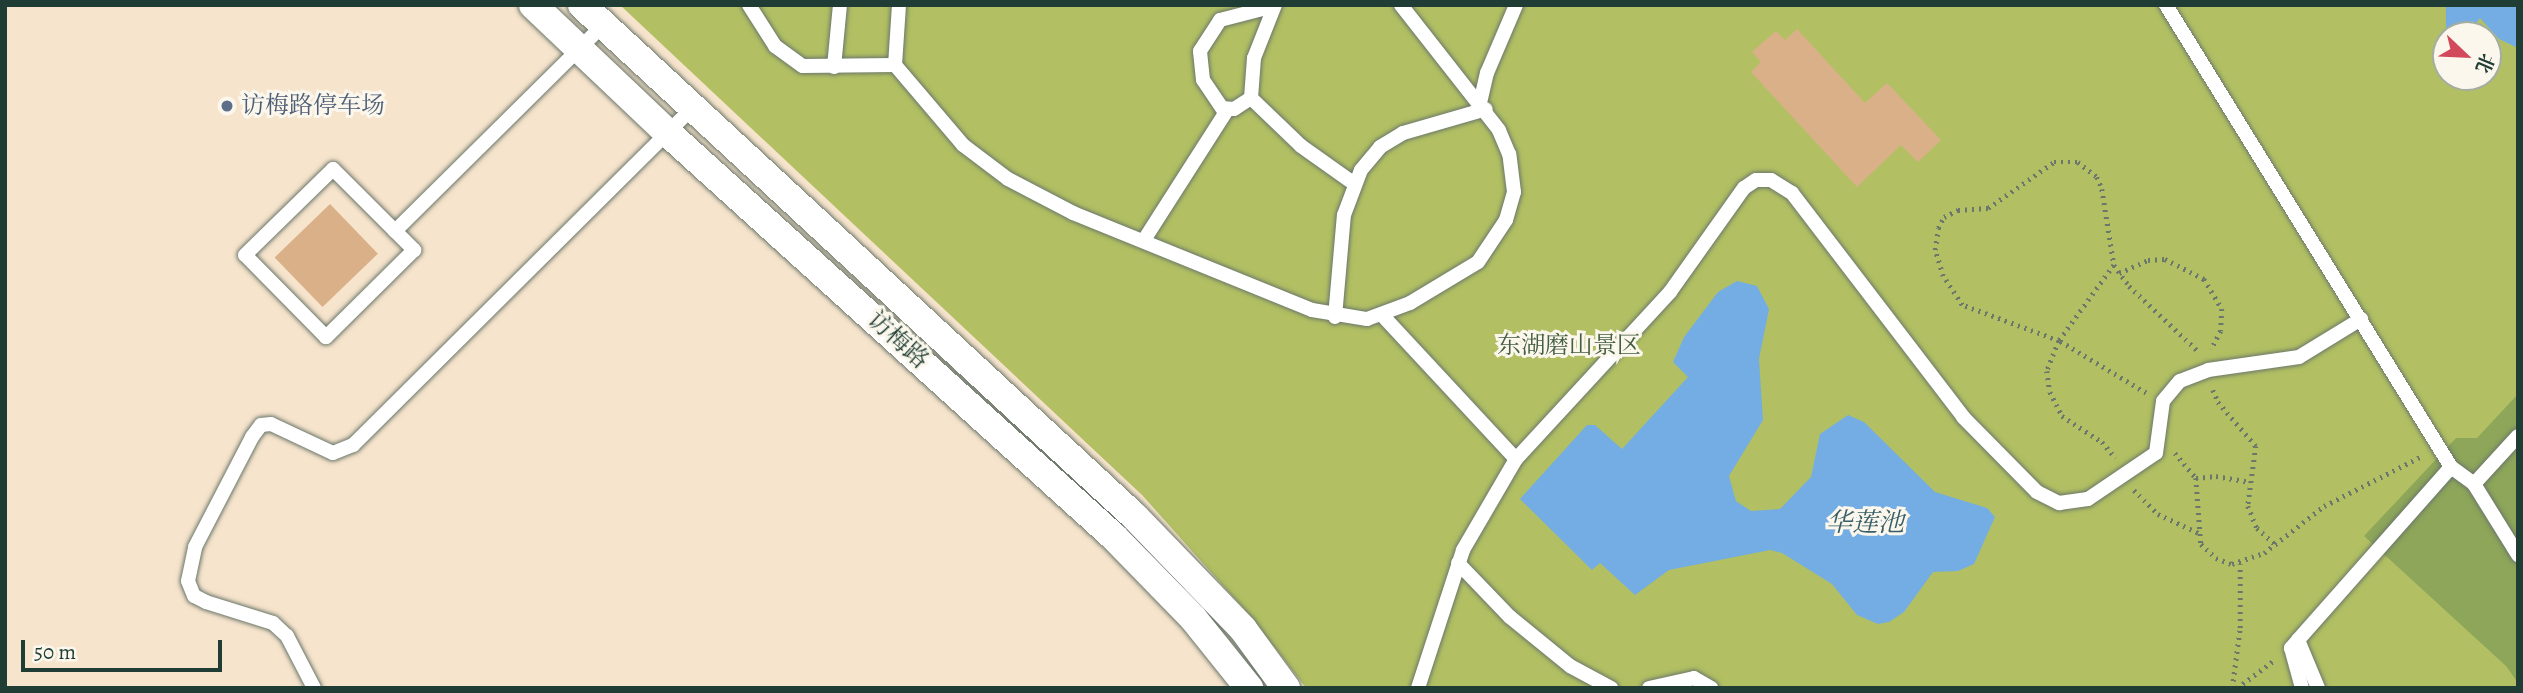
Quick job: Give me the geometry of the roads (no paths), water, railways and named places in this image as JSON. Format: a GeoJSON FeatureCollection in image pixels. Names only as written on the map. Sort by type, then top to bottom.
{"type":"FeatureCollection","features":[{"type":"Feature","properties":{"kind":"street","name":"访梅路"},"geometry":{"type":"LineString","coordinates":[[533,5],[669,134],[1114,537],[1193,618],[1249,688]]}},
{"type":"Feature","properties":{"kind":"street","name":"访梅路"},"geometry":{"type":"LineString","coordinates":[[582,5],[1134,516],[1243,629],[1286,688]]}},
{"type":"Feature","properties":{"kind":"street"},"geometry":{"type":"LineString","coordinates":[[1114,537],[1134,516]]}},
{"type":"Feature","properties":{"kind":"lane"},"geometry":{"type":"LineString","coordinates":[[749,5],[764,32],[793,62],[834,66],[895,65]]}},
{"type":"Feature","properties":{"kind":"lane"},"geometry":{"type":"LineString","coordinates":[[834,66],[840,5]]}},
{"type":"Feature","properties":{"kind":"lane"},"geometry":{"type":"LineString","coordinates":[[899,5],[895,65],[963,145],[1007,179],[1045,201],[1335,317],[1383,316],[1478,262],[1506,220],[1514,192],[1510,155],[1483,106],[1401,5]]}},
{"type":"Feature","properties":{"kind":"lane"},"geometry":{"type":"LineString","coordinates":[[1483,106],[1487,73],[1516,5]]}},
{"type":"Feature","properties":{"kind":"lane"},"geometry":{"type":"LineString","coordinates":[[2166,5],[2451,467],[2474,484],[2518,555]]}},
{"type":"Feature","properties":{"kind":"lane"},"geometry":{"type":"LineString","coordinates":[[1274,6],[1251,70],[1251,98],[1301,146],[1353,183]]}},
{"type":"Feature","properties":{"kind":"lane"},"geometry":{"type":"LineString","coordinates":[[1227,110],[1203,80],[1200,51],[1220,20],[1274,6]]}},
{"type":"Feature","properties":{"kind":"lane"},"geometry":{"type":"LineString","coordinates":[[1252,12],[1263,31]]}},
{"type":"Feature","properties":{"kind":"lane"},"geometry":{"type":"LineString","coordinates":[[395,231],[603,25]]}},
{"type":"Feature","properties":{"kind":"lane"},"geometry":{"type":"LineString","coordinates":[[1144,240],[1227,110],[1251,98]]}},
{"type":"Feature","properties":{"kind":"lane"},"geometry":{"type":"LineString","coordinates":[[1335,317],[1345,215],[1353,183],[1389,140],[1483,106]]}},
{"type":"Feature","properties":{"kind":"lane"},"geometry":{"type":"LineString","coordinates":[[314,688],[287,636],[273,624],[194,596],[188,581],[195,547],[252,437],[261,425],[271,424],[333,453],[354,444],[669,134],[692,108]]}},
{"type":"Feature","properties":{"kind":"lane"},"geometry":{"type":"LineString","coordinates":[[333,169],[395,231],[414,250],[326,337],[245,256],[333,169]]}},
{"type":"Feature","properties":{"kind":"lane"},"geometry":{"type":"LineString","coordinates":[[1418,688],[1458,562],[1486,505],[1516,460],[1670,292],[1744,188],[1764,178],[1792,192],[1916,360],[1963,417],[2037,492],[2059,503],[2073,503],[2124,477],[2148,461],[2160,446],[2163,401],[2179,381],[2208,370],[2299,357],[2361,319]]}},
{"type":"Feature","properties":{"kind":"lane"},"geometry":{"type":"LineString","coordinates":[[1383,316],[1516,460]]}},
{"type":"Feature","properties":{"kind":"lane"},"geometry":{"type":"LineString","coordinates":[[2474,484],[2518,436]]}},
{"type":"Feature","properties":{"kind":"lane"},"geometry":{"type":"LineString","coordinates":[[2295,644],[2451,467]]}},
{"type":"Feature","properties":{"kind":"lane"},"geometry":{"type":"LineString","coordinates":[[1458,562],[1510,617],[1570,666],[1611,688]]}},
{"type":"Feature","properties":{"kind":"lane"},"geometry":{"type":"LineString","coordinates":[[2295,644],[2302,688]]}},
{"type":"Feature","properties":{"kind":"lane"},"geometry":{"type":"LineString","coordinates":[[2295,644],[2318,688]]}},
{"type":"Feature","properties":{"kind":"lane"},"geometry":{"type":"LineString","coordinates":[[1649,688],[1694,678],[1712,688]]}},
{"type":"Feature","properties":{"kind":"water"},"geometry":{"type":"Polygon","coordinates":[[[2446,5],[2518,5],[2518,48],[2502,40],[2502,21],[2483,21],[2480,18],[2478,21],[2446,21],[2446,5]]]}},
{"type":"Feature","properties":{"kind":"water","name":"华莲池"},"geometry":{"type":"Polygon","coordinates":[[[1737,281],[1757,286],[1769,309],[1759,359],[1763,420],[1729,476],[1736,501],[1751,511],[1780,509],[1811,477],[1820,434],[1848,415],[1864,422],[1935,492],[1987,508],[1995,517],[1974,564],[1958,571],[1933,572],[1904,612],[1889,622],[1878,624],[1857,615],[1832,584],[1782,553],[1770,550],[1669,570],[1635,595],[1600,563],[1592,570],[1520,499],[1587,425],[1595,425],[1622,449],[1688,377],[1673,362],[1684,337],[1718,292],[1737,281]]]}},
{"type":"Feature","properties":{"kind":"place","name":"访梅路停车场"},"geometry":{"type":"Point","coordinates":[227,106]}},
{"type":"Feature","properties":{"kind":"park label","name":"东湖磨山景区"},"geometry":{"type":"Point","coordinates":[1569,346]}}]}
